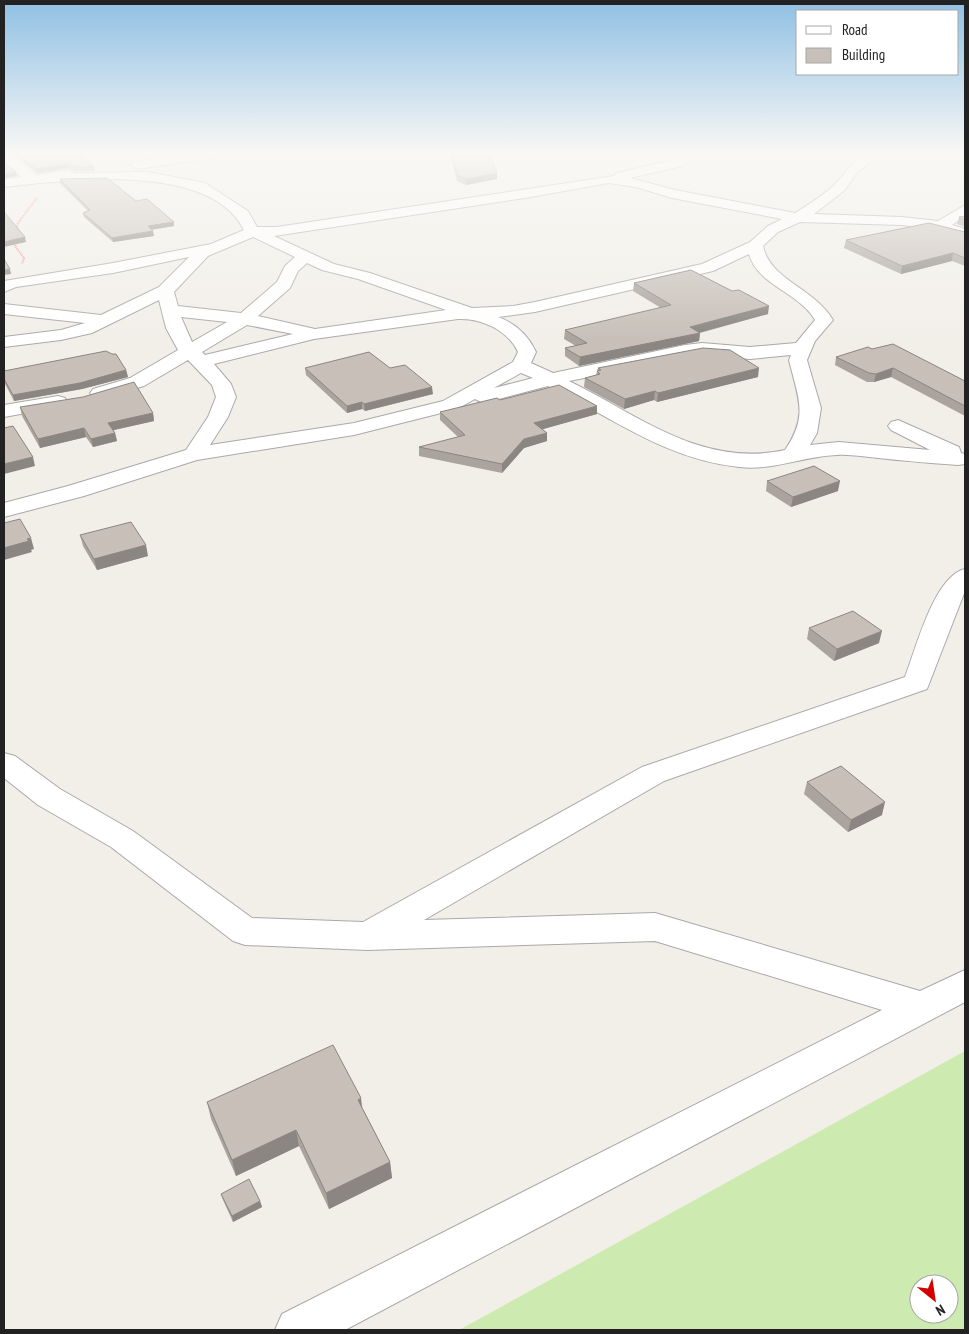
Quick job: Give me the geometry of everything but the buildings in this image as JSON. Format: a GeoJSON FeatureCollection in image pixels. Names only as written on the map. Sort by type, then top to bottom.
{"type":"FeatureCollection","features":[{"type":"Feature","properties":{"kind":"street"},"geometry":{"type":"LineString","coordinates":[[244,215],[252,232],[328,267],[364,276],[486,318],[510,330],[525,346],[527,352],[521,365],[450,405]]}},
{"type":"Feature","properties":{"kind":"street"},"geometry":{"type":"LineString","coordinates":[[4,342],[86,330],[165,291],[202,253],[252,232],[277,231],[383,215]]}},
{"type":"Feature","properties":{"kind":"street"},"geometry":{"type":"LineString","coordinates":[[784,215],[798,218],[899,221],[941,226],[965,234]]}},
{"type":"Feature","properties":{"kind":"street"},"geometry":{"type":"LineString","coordinates":[[4,411],[80,398],[137,382],[195,356],[314,334],[470,313],[520,310],[706,268],[755,245],[773,229],[802,215]]}},
{"type":"Feature","properties":{"kind":"street"},"geometry":{"type":"LineString","coordinates":[[899,221],[936,215]]}},
{"type":"Feature","properties":{"kind":"street"},"geometry":{"type":"LineString","coordinates":[[941,226],[957,215]]}},
{"type":"Feature","properties":{"kind":"street"},"geometry":{"type":"LineString","coordinates":[[755,245],[760,261],[781,283],[820,311],[824,320],[807,340],[798,360],[811,408],[807,433],[792,456]]}},
{"type":"Feature","properties":{"kind":"street"},"geometry":{"type":"LineString","coordinates":[[6,285],[113,268],[214,247]]}},
{"type":"Feature","properties":{"kind":"street"},"geometry":{"type":"LineString","coordinates":[[195,356],[223,333],[246,318],[284,284],[291,269],[305,257]]}},
{"type":"Feature","properties":{"kind":"street"},"geometry":{"type":"LineString","coordinates":[[165,291],[175,328],[195,356],[221,384],[226,397],[218,417],[194,454]]}},
{"type":"Feature","properties":{"kind":"street"},"geometry":{"type":"LineString","coordinates":[[4,309],[60,316],[109,318]]}},
{"type":"Feature","properties":{"kind":"street"},"geometry":{"type":"LineString","coordinates":[[170,311],[246,318],[271,322],[314,334]]}},
{"type":"Feature","properties":{"kind":"street"},"geometry":{"type":"LineString","coordinates":[[4,510],[76,491],[194,454],[345,430],[549,380],[685,351],[702,349],[733,352],[770,352],[803,348]]}},
{"type":"Feature","properties":{"kind":"street"},"geometry":{"type":"LineString","coordinates":[[733,352],[781,368],[802,380]]}},
{"type":"Feature","properties":{"kind":"street"},"geometry":{"type":"LineString","coordinates":[[521,365],[673,444],[740,461],[792,456],[816,450],[839,448],[962,458]]}},
{"type":"Feature","properties":{"kind":"street"},"geometry":{"type":"LineString","coordinates":[[898,426],[962,458]]}},
{"type":"Feature","properties":{"kind":"street"},"geometry":{"type":"LineString","coordinates":[[367,936],[653,774],[917,683],[951,591],[965,576]]}},
{"type":"Feature","properties":{"kind":"street"},"geometry":{"type":"LineString","coordinates":[[4,763],[49,797],[122,839],[244,931],[367,936],[655,927],[923,1007]]}},
{"type":"Feature","properties":{"kind":"street"},"geometry":{"type":"LineString","coordinates":[[298,1330],[965,985]]}},
{"type":"Feature","properties":{"kind":"path"},"geometry":{"type":"LineString","coordinates":[[16,233],[18,222],[23,215]]}},
{"type":"Feature","properties":{"kind":"path"},"geometry":{"type":"LineString","coordinates":[[6,285],[24,258],[15,246],[16,239]]}},
{"type":"Feature","properties":{"kind":"green space"},"geometry":{"type":"Polygon","coordinates":[[[965,1051],[965,1330],[459,1330],[965,1051]]]}}]}
